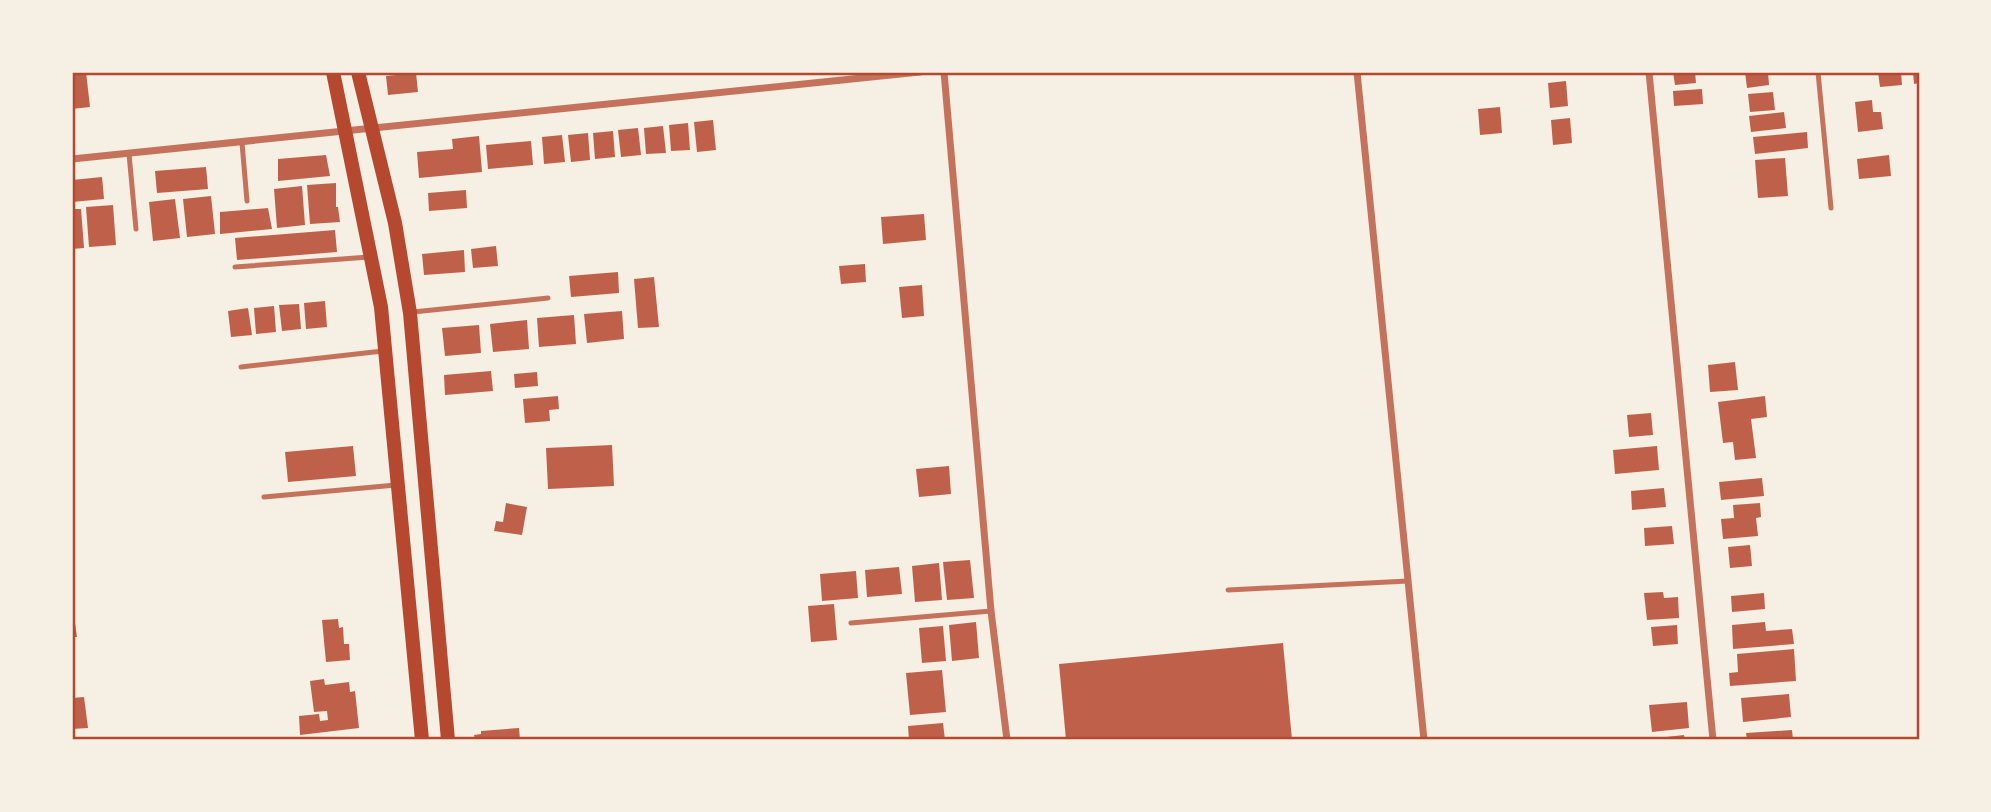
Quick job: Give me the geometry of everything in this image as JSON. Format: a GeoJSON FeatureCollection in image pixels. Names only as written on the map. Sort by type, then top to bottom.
{"type":"FeatureCollection","features":[{"type":"Feature","properties":{"kind":"main road"},"geometry":{"type":"LineString","coordinates":[[332,72],[372,256],[386,351],[422,740]]}},
{"type":"Feature","properties":{"kind":"main road"},"geometry":{"type":"LineString","coordinates":[[358,72],[396,223],[410,313],[449,740]]}},
{"type":"Feature","properties":{"kind":"main road"},"geometry":{"type":"LineString","coordinates":[[391,389],[417,387]]}},
{"type":"Feature","properties":{"kind":"street"},"geometry":{"type":"LineString","coordinates":[[803,72],[804,83]]}},
{"type":"Feature","properties":{"kind":"street"},"geometry":{"type":"LineString","coordinates":[[72,159],[371,131],[920,72]]}},
{"type":"Feature","properties":{"kind":"street"},"geometry":{"type":"LineString","coordinates":[[944,72],[991,611],[1007,740]]}},
{"type":"Feature","properties":{"kind":"street"},"geometry":{"type":"LineString","coordinates":[[1357,72],[1424,740]]}},
{"type":"Feature","properties":{"kind":"street"},"geometry":{"type":"LineString","coordinates":[[1649,72],[1713,740]]}},
{"type":"Feature","properties":{"kind":"lane"},"geometry":{"type":"LineString","coordinates":[[1818,72],[1831,208]]}},
{"type":"Feature","properties":{"kind":"lane"},"geometry":{"type":"LineString","coordinates":[[242,143],[247,201]]}},
{"type":"Feature","properties":{"kind":"lane"},"geometry":{"type":"LineString","coordinates":[[129,154],[136,229]]}},
{"type":"Feature","properties":{"kind":"lane"},"geometry":{"type":"LineString","coordinates":[[235,267],[372,256]]}},
{"type":"Feature","properties":{"kind":"lane"},"geometry":{"type":"LineString","coordinates":[[410,313],[548,299]]}},
{"type":"Feature","properties":{"kind":"lane"},"geometry":{"type":"LineString","coordinates":[[241,367],[386,351]]}},
{"type":"Feature","properties":{"kind":"lane"},"geometry":{"type":"LineString","coordinates":[[264,497],[399,485]]}},
{"type":"Feature","properties":{"kind":"lane"},"geometry":{"type":"LineString","coordinates":[[1228,590],[1408,581]]}},
{"type":"Feature","properties":{"kind":"lane"},"geometry":{"type":"LineString","coordinates":[[851,623],[991,611]]}},
{"type":"Feature","properties":{"kind":"building"},"geometry":{"type":"Polygon","coordinates":[[[72,72],[86,72],[90,107],[72,109],[72,72]]]}},
{"type":"Feature","properties":{"kind":"building"},"geometry":{"type":"Polygon","coordinates":[[[1673,72],[1695,72],[1696,83],[1675,85],[1673,72]]]}},
{"type":"Feature","properties":{"kind":"building"},"geometry":{"type":"Polygon","coordinates":[[[1745,72],[1768,72],[1769,85],[1747,88],[1745,72]]]}},
{"type":"Feature","properties":{"kind":"building"},"geometry":{"type":"Polygon","coordinates":[[[1878,72],[1901,72],[1902,85],[1880,87],[1878,72]]]}},
{"type":"Feature","properties":{"kind":"building"},"geometry":{"type":"Polygon","coordinates":[[[1913,72],[1919,72],[1919,83],[1914,84],[1913,72]]]}},
{"type":"Feature","properties":{"kind":"building"},"geometry":{"type":"Polygon","coordinates":[[[416,73],[418,92],[388,95],[386,76],[416,73]]]}},
{"type":"Feature","properties":{"kind":"building"},"geometry":{"type":"Polygon","coordinates":[[[1566,81],[1568,106],[1550,108],[1548,83],[1566,81]]]}},
{"type":"Feature","properties":{"kind":"building"},"geometry":{"type":"Polygon","coordinates":[[[1702,89],[1703,104],[1674,106],[1673,91],[1702,89]]]}},
{"type":"Feature","properties":{"kind":"building"},"geometry":{"type":"Polygon","coordinates":[[[1773,92],[1775,110],[1750,112],[1748,94],[1773,92]]]}},
{"type":"Feature","properties":{"kind":"building"},"geometry":{"type":"Polygon","coordinates":[[[1872,100],[1873,112],[1881,112],[1883,129],[1858,132],[1855,102],[1872,100]]]}},
{"type":"Feature","properties":{"kind":"building"},"geometry":{"type":"Polygon","coordinates":[[[1500,107],[1502,133],[1480,135],[1478,109],[1500,107]]]}},
{"type":"Feature","properties":{"kind":"building"},"geometry":{"type":"Polygon","coordinates":[[[1784,112],[1786,128],[1751,132],[1749,116],[1784,112]]]}},
{"type":"Feature","properties":{"kind":"building"},"geometry":{"type":"Polygon","coordinates":[[[1570,118],[1572,143],[1553,145],[1551,120],[1570,118]]]}},
{"type":"Feature","properties":{"kind":"building"},"geometry":{"type":"Polygon","coordinates":[[[713,120],[716,150],[697,152],[694,122],[713,120]]]}},
{"type":"Feature","properties":{"kind":"building"},"geometry":{"type":"Polygon","coordinates":[[[688,123],[690,150],[671,151],[669,125],[688,123]]]}},
{"type":"Feature","properties":{"kind":"building"},"geometry":{"type":"Polygon","coordinates":[[[663,126],[666,153],[646,154],[644,128],[663,126]]]}},
{"type":"Feature","properties":{"kind":"building"},"geometry":{"type":"Polygon","coordinates":[[[638,128],[641,155],[621,157],[618,130],[638,128]]]}},
{"type":"Feature","properties":{"kind":"building"},"geometry":{"type":"Polygon","coordinates":[[[613,131],[615,157],[595,159],[593,133],[613,131]]]}},
{"type":"Feature","properties":{"kind":"building"},"geometry":{"type":"Polygon","coordinates":[[[1807,132],[1808,148],[1755,154],[1753,137],[1807,132]]]}},
{"type":"Feature","properties":{"kind":"building"},"geometry":{"type":"Polygon","coordinates":[[[588,133],[590,160],[571,162],[568,135],[588,133]]]}},
{"type":"Feature","properties":{"kind":"building"},"geometry":{"type":"Polygon","coordinates":[[[562,135],[565,162],[544,164],[542,137],[562,135]]]}},
{"type":"Feature","properties":{"kind":"building"},"geometry":{"type":"Polygon","coordinates":[[[479,136],[482,172],[419,178],[417,152],[453,149],[452,139],[479,136]]]}},
{"type":"Feature","properties":{"kind":"building"},"geometry":{"type":"Polygon","coordinates":[[[531,141],[533,165],[488,169],[486,145],[531,141]]]}},
{"type":"Feature","properties":{"kind":"building"},"geometry":{"type":"Polygon","coordinates":[[[326,155],[330,176],[278,181],[278,159],[326,155]]]}},
{"type":"Feature","properties":{"kind":"building"},"geometry":{"type":"Polygon","coordinates":[[[1889,155],[1891,176],[1859,179],[1857,159],[1889,155]]]}},
{"type":"Feature","properties":{"kind":"building"},"geometry":{"type":"Polygon","coordinates":[[[1785,158],[1788,196],[1758,198],[1755,160],[1785,158]]]}},
{"type":"Feature","properties":{"kind":"building"},"geometry":{"type":"Polygon","coordinates":[[[206,167],[208,189],[157,193],[155,171],[206,167]]]}},
{"type":"Feature","properties":{"kind":"building"},"geometry":{"type":"Polygon","coordinates":[[[102,177],[104,199],[72,202],[72,180],[102,177]]]}},
{"type":"Feature","properties":{"kind":"building"},"geometry":{"type":"Polygon","coordinates":[[[336,183],[336,207],[340,222],[310,224],[307,185],[336,183]]]}},
{"type":"Feature","properties":{"kind":"building"},"geometry":{"type":"Polygon","coordinates":[[[302,186],[305,225],[277,228],[274,189],[302,186]]]}},
{"type":"Feature","properties":{"kind":"building"},"geometry":{"type":"Polygon","coordinates":[[[466,190],[467,208],[429,211],[428,193],[466,190]]]}},
{"type":"Feature","properties":{"kind":"building"},"geometry":{"type":"Polygon","coordinates":[[[211,196],[215,234],[187,237],[183,199],[211,196]]]}},
{"type":"Feature","properties":{"kind":"building"},"geometry":{"type":"Polygon","coordinates":[[[175,199],[180,238],[153,241],[149,202],[175,199]]]}},
{"type":"Feature","properties":{"kind":"building"},"geometry":{"type":"Polygon","coordinates":[[[113,205],[116,245],[89,247],[86,207],[113,205]]]}},
{"type":"Feature","properties":{"kind":"building"},"geometry":{"type":"Polygon","coordinates":[[[268,208],[272,229],[220,234],[220,212],[268,208]]]}},
{"type":"Feature","properties":{"kind":"building"},"geometry":{"type":"Polygon","coordinates":[[[72,209],[81,209],[84,248],[72,249],[72,209]]]}},
{"type":"Feature","properties":{"kind":"building"},"geometry":{"type":"Polygon","coordinates":[[[924,214],[926,240],[883,244],[881,217],[924,214]]]}},
{"type":"Feature","properties":{"kind":"building"},"geometry":{"type":"Polygon","coordinates":[[[335,230],[337,252],[237,260],[235,238],[335,230]]]}},
{"type":"Feature","properties":{"kind":"building"},"geometry":{"type":"Polygon","coordinates":[[[496,246],[498,266],[473,268],[471,249],[496,246]]]}},
{"type":"Feature","properties":{"kind":"building"},"geometry":{"type":"Polygon","coordinates":[[[464,250],[465,272],[424,275],[422,254],[464,250]]]}},
{"type":"Feature","properties":{"kind":"building"},"geometry":{"type":"Polygon","coordinates":[[[865,264],[866,282],[841,284],[839,266],[865,264]]]}},
{"type":"Feature","properties":{"kind":"building"},"geometry":{"type":"Polygon","coordinates":[[[618,272],[619,293],[571,297],[569,276],[618,272]]]}},
{"type":"Feature","properties":{"kind":"building"},"geometry":{"type":"Polygon","coordinates":[[[654,277],[659,327],[638,328],[634,279],[654,277]]]}},
{"type":"Feature","properties":{"kind":"building"},"geometry":{"type":"Polygon","coordinates":[[[922,285],[924,316],[902,318],[899,287],[922,285]]]}},
{"type":"Feature","properties":{"kind":"building"},"geometry":{"type":"Polygon","coordinates":[[[325,301],[327,327],[306,329],[304,303],[325,301]]]}},
{"type":"Feature","properties":{"kind":"building"},"geometry":{"type":"Polygon","coordinates":[[[299,304],[301,329],[282,331],[279,305],[299,304]]]}},
{"type":"Feature","properties":{"kind":"building"},"geometry":{"type":"Polygon","coordinates":[[[274,306],[276,332],[256,334],[254,308],[274,306]]]}},
{"type":"Feature","properties":{"kind":"building"},"geometry":{"type":"Polygon","coordinates":[[[248,308],[252,335],[231,337],[228,311],[248,308]]]}},
{"type":"Feature","properties":{"kind":"building"},"geometry":{"type":"Polygon","coordinates":[[[622,311],[624,339],[587,343],[584,314],[622,311]]]}},
{"type":"Feature","properties":{"kind":"building"},"geometry":{"type":"Polygon","coordinates":[[[574,315],[576,344],[539,347],[537,318],[574,315]]]}},
{"type":"Feature","properties":{"kind":"building"},"geometry":{"type":"Polygon","coordinates":[[[527,320],[529,349],[493,352],[490,324],[527,320]]]}},
{"type":"Feature","properties":{"kind":"building"},"geometry":{"type":"Polygon","coordinates":[[[479,325],[481,353],[445,356],[442,328],[479,325]]]}},
{"type":"Feature","properties":{"kind":"building"},"geometry":{"type":"Polygon","coordinates":[[[1735,362],[1738,390],[1710,392],[1708,365],[1735,362]]]}},
{"type":"Feature","properties":{"kind":"building"},"geometry":{"type":"Polygon","coordinates":[[[491,371],[493,391],[445,395],[444,375],[491,371]]]}},
{"type":"Feature","properties":{"kind":"building"},"geometry":{"type":"Polygon","coordinates":[[[537,372],[538,386],[515,388],[514,374],[537,372]]]}},
{"type":"Feature","properties":{"kind":"building"},"geometry":{"type":"Polygon","coordinates":[[[558,396],[559,409],[549,410],[550,421],[525,423],[523,399],[558,396]]]}},
{"type":"Feature","properties":{"kind":"building"},"geometry":{"type":"Polygon","coordinates":[[[1765,396],[1767,417],[1751,419],[1756,458],[1735,460],[1733,442],[1723,443],[1718,402],[1765,396]]]}},
{"type":"Feature","properties":{"kind":"building"},"geometry":{"type":"Polygon","coordinates":[[[1651,413],[1653,435],[1629,437],[1627,415],[1651,413]]]}},
{"type":"Feature","properties":{"kind":"building"},"geometry":{"type":"Polygon","coordinates":[[[612,445],[614,486],[548,489],[546,448],[612,445]]]}},
{"type":"Feature","properties":{"kind":"building"},"geometry":{"type":"Polygon","coordinates":[[[353,446],[356,476],[288,482],[285,452],[353,446]]]}},
{"type":"Feature","properties":{"kind":"building"},"geometry":{"type":"Polygon","coordinates":[[[1657,446],[1659,470],[1615,474],[1613,450],[1657,446]]]}},
{"type":"Feature","properties":{"kind":"building"},"geometry":{"type":"Polygon","coordinates":[[[949,466],[951,494],[919,497],[916,469],[949,466]]]}},
{"type":"Feature","properties":{"kind":"building"},"geometry":{"type":"Polygon","coordinates":[[[1762,478],[1764,496],[1721,500],[1719,482],[1762,478]]]}},
{"type":"Feature","properties":{"kind":"building"},"geometry":{"type":"Polygon","coordinates":[[[1664,488],[1666,507],[1632,510],[1631,491],[1664,488]]]}},
{"type":"Feature","properties":{"kind":"building"},"geometry":{"type":"Polygon","coordinates":[[[506,503],[527,507],[522,535],[494,531],[496,521],[503,522],[506,503]]]}},
{"type":"Feature","properties":{"kind":"building"},"geometry":{"type":"Polygon","coordinates":[[[1760,503],[1761,517],[1756,518],[1758,536],[1723,539],[1721,519],[1734,518],[1733,505],[1760,503]]]}},
{"type":"Feature","properties":{"kind":"building"},"geometry":{"type":"Polygon","coordinates":[[[1672,526],[1674,544],[1645,546],[1644,528],[1672,526]]]}},
{"type":"Feature","properties":{"kind":"building"},"geometry":{"type":"Polygon","coordinates":[[[1750,545],[1752,566],[1730,568],[1728,547],[1750,545]]]}},
{"type":"Feature","properties":{"kind":"building"},"geometry":{"type":"Polygon","coordinates":[[[970,560],[974,598],[947,600],[943,562],[970,560]]]}},
{"type":"Feature","properties":{"kind":"building"},"geometry":{"type":"Polygon","coordinates":[[[939,563],[942,600],[915,602],[912,566],[939,563]]]}},
{"type":"Feature","properties":{"kind":"building"},"geometry":{"type":"Polygon","coordinates":[[[899,567],[902,594],[867,597],[865,570],[899,567]]]}},
{"type":"Feature","properties":{"kind":"building"},"geometry":{"type":"Polygon","coordinates":[[[856,571],[858,598],[822,601],[820,574],[856,571]]]}},
{"type":"Feature","properties":{"kind":"building"},"geometry":{"type":"Polygon","coordinates":[[[1663,592],[1664,598],[1678,597],[1679,618],[1647,620],[1644,593],[1663,592]]]}},
{"type":"Feature","properties":{"kind":"building"},"geometry":{"type":"Polygon","coordinates":[[[1764,593],[1765,609],[1732,612],[1731,596],[1764,593]]]}},
{"type":"Feature","properties":{"kind":"building"},"geometry":{"type":"Polygon","coordinates":[[[834,604],[837,640],[811,642],[808,606],[834,604]]]}},
{"type":"Feature","properties":{"kind":"building"},"geometry":{"type":"Polygon","coordinates":[[[338,619],[339,628],[343,627],[344,644],[349,644],[350,660],[326,662],[322,620],[338,619]]]}},
{"type":"Feature","properties":{"kind":"building"},"geometry":{"type":"Polygon","coordinates":[[[976,622],[979,658],[952,661],[949,625],[976,622]]]}},
{"type":"Feature","properties":{"kind":"building"},"geometry":{"type":"Polygon","coordinates":[[[1765,622],[1766,631],[1792,629],[1794,644],[1733,649],[1732,625],[1765,622]]]}},
{"type":"Feature","properties":{"kind":"building"},"geometry":{"type":"Polygon","coordinates":[[[72,623],[75,623],[77,637],[72,637],[72,623]]]}},
{"type":"Feature","properties":{"kind":"building"},"geometry":{"type":"Polygon","coordinates":[[[1677,625],[1678,644],[1653,646],[1651,627],[1677,625]]]}},
{"type":"Feature","properties":{"kind":"building"},"geometry":{"type":"Polygon","coordinates":[[[943,626],[946,661],[922,663],[919,628],[943,626]]]}},
{"type":"Feature","properties":{"kind":"building"},"geometry":{"type":"Polygon","coordinates":[[[1283,643],[1292,740],[1066,740],[1059,664],[1283,643]]]}},
{"type":"Feature","properties":{"kind":"building"},"geometry":{"type":"Polygon","coordinates":[[[1794,649],[1796,681],[1730,686],[1729,673],[1738,672],[1737,654],[1794,649]]]}},
{"type":"Feature","properties":{"kind":"building"},"geometry":{"type":"Polygon","coordinates":[[[942,670],[946,712],[910,715],[906,673],[942,670]]]}},
{"type":"Feature","properties":{"kind":"building"},"geometry":{"type":"Polygon","coordinates":[[[324,679],[325,685],[349,682],[350,692],[355,691],[359,728],[300,735],[299,716],[319,714],[320,721],[328,720],[327,711],[314,712],[310,681],[324,679]]]}},
{"type":"Feature","properties":{"kind":"building"},"geometry":{"type":"Polygon","coordinates":[[[1789,694],[1791,717],[1743,722],[1741,698],[1789,694]]]}},
{"type":"Feature","properties":{"kind":"building"},"geometry":{"type":"Polygon","coordinates":[[[84,697],[88,728],[72,729],[72,698],[84,697]]]}},
{"type":"Feature","properties":{"kind":"building"},"geometry":{"type":"Polygon","coordinates":[[[1687,702],[1689,728],[1652,732],[1649,705],[1687,702]]]}},
{"type":"Feature","properties":{"kind":"building"},"geometry":{"type":"Polygon","coordinates":[[[943,723],[945,740],[909,740],[908,726],[943,723]]]}},
{"type":"Feature","properties":{"kind":"building"},"geometry":{"type":"Polygon","coordinates":[[[519,728],[520,740],[475,740],[474,735],[481,734],[481,731],[519,728]]]}},
{"type":"Feature","properties":{"kind":"building"},"geometry":{"type":"Polygon","coordinates":[[[1792,730],[1793,740],[1747,740],[1746,733],[1792,730]]]}},
{"type":"Feature","properties":{"kind":"building"},"geometry":{"type":"Polygon","coordinates":[[[1684,735],[1685,740],[1657,740],[1657,738],[1684,735]]]}}]}
